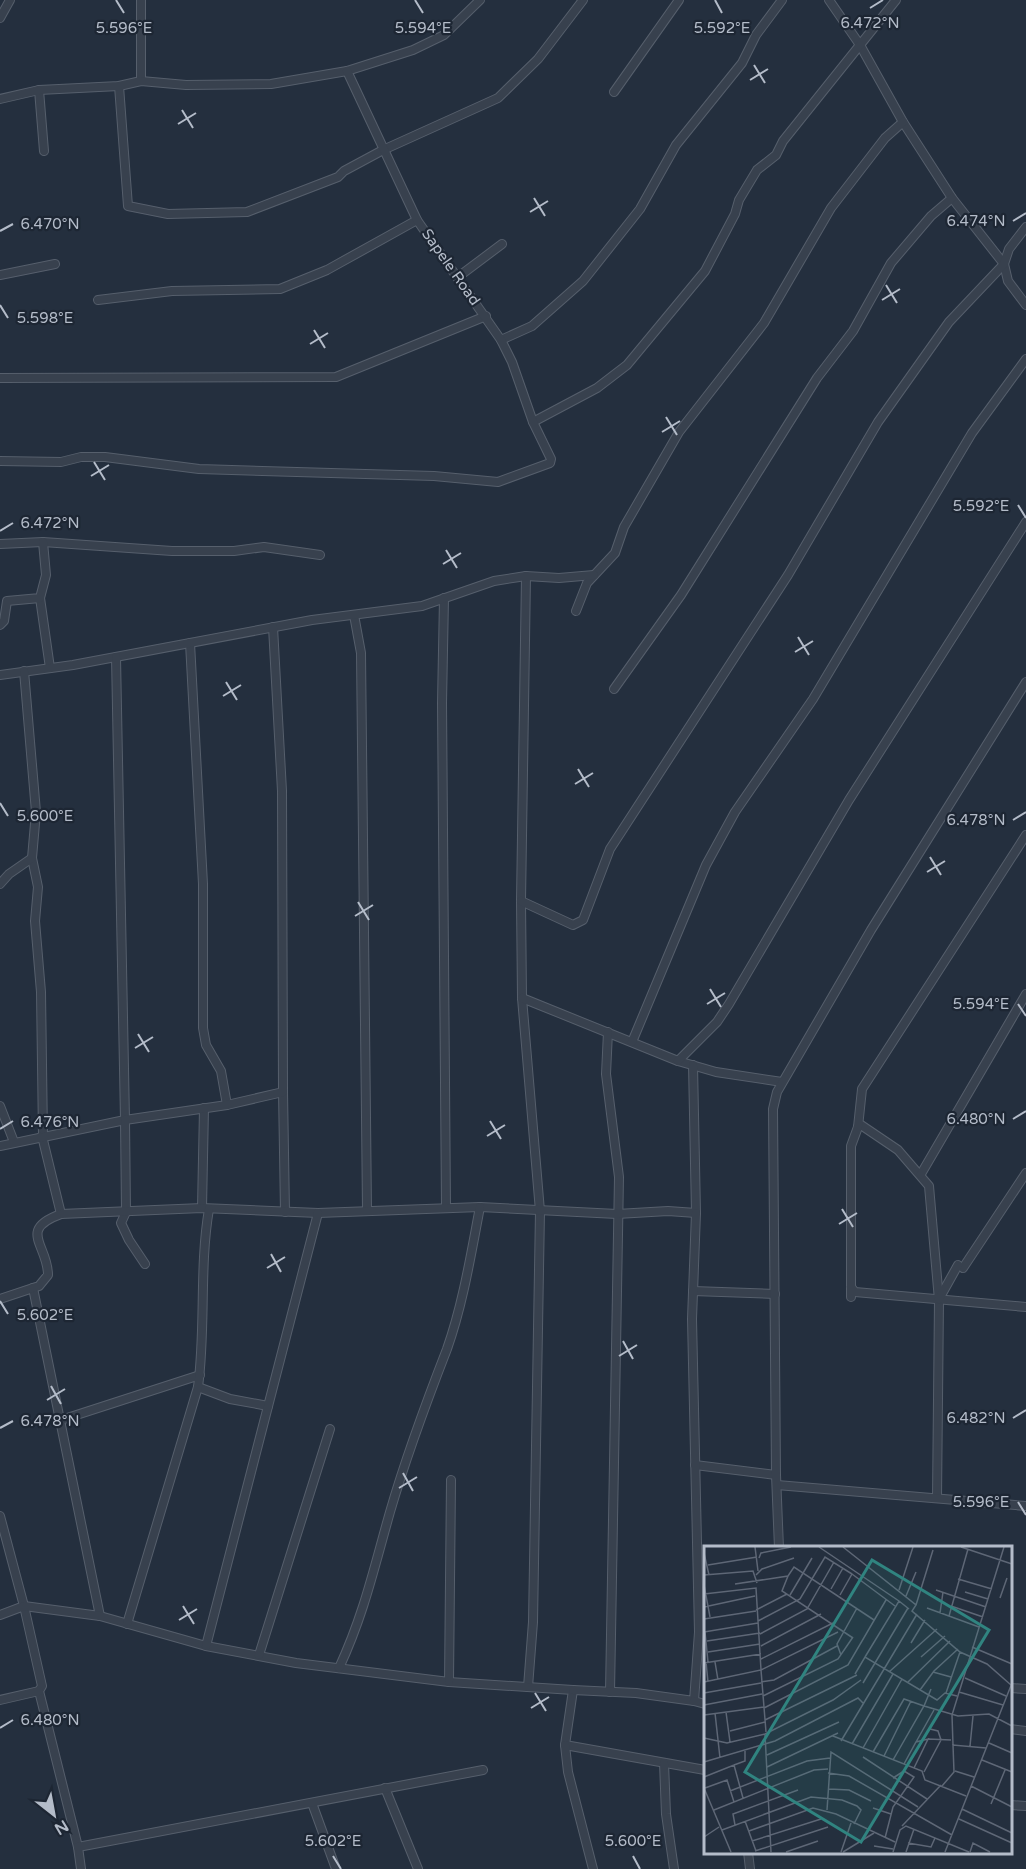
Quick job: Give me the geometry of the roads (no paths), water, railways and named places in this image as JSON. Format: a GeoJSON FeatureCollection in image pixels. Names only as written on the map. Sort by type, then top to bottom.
{"type":"FeatureCollection","features":[{"type":"Feature","properties":{"kind":"street"},"geometry":{"type":"LineString","coordinates":[[0,18],[10,0]]}},
{"type":"Feature","properties":{"kind":"street"},"geometry":{"type":"LineString","coordinates":[[141,0],[141,81]]}},
{"type":"Feature","properties":{"kind":"street"},"geometry":{"type":"LineString","coordinates":[[0,99],[39,90],[119,86],[141,81],[186,85],[271,84],[347,71],[413,50],[444,35],[480,0]]}},
{"type":"Feature","properties":{"kind":"street"},"geometry":{"type":"LineString","coordinates":[[119,86],[128,206],[168,214],[247,212],[338,177],[344,171],[383,150],[498,98],[538,59],[583,0]]}},
{"type":"Feature","properties":{"kind":"street"},"geometry":{"type":"LineString","coordinates":[[614,92],[679,0]]}},
{"type":"Feature","properties":{"kind":"street"},"geometry":{"type":"LineString","coordinates":[[501,340],[532,326],[583,281],[640,209],[676,145],[742,63],[756,35],[782,0]]}},
{"type":"Feature","properties":{"kind":"street"},"geometry":{"type":"LineString","coordinates":[[829,0],[860,45],[903,122],[952,198],[1004,264],[1008,281],[1026,305]]}},
{"type":"Feature","properties":{"kind":"street"},"geometry":{"type":"LineString","coordinates":[[533,422],[597,388],[627,365],[705,271],[735,214],[739,200],[757,170],[776,155],[783,141],[896,0]]}},
{"type":"Feature","properties":{"kind":"street","name":"Sapele Road"},"geometry":{"type":"LineString","coordinates":[[0,461],[61,462],[81,457],[105,457],[199,469],[434,476],[498,482],[550,463],[551,459],[533,422],[512,362],[501,340],[417,220],[347,71]]}},
{"type":"Feature","properties":{"kind":"street"},"geometry":{"type":"LineString","coordinates":[[39,90],[44,151]]}},
{"type":"Feature","properties":{"kind":"street"},"geometry":{"type":"LineString","coordinates":[[576,610],[587,583],[615,553],[624,527],[679,432],[764,323],[831,208],[885,138],[903,122]]}},
{"type":"Feature","properties":{"kind":"street"},"geometry":{"type":"LineString","coordinates":[[614,689],[681,595],[817,378],[853,331],[891,263],[931,216],[952,198]]}},
{"type":"Feature","properties":{"kind":"street"},"geometry":{"type":"LineString","coordinates":[[98,300],[172,291],[280,289],[327,270],[417,220]]}},
{"type":"Feature","properties":{"kind":"street"},"geometry":{"type":"LineString","coordinates":[[521,901],[573,924],[584,920],[610,849],[788,575],[878,422],[949,322],[1004,264],[1009,249],[1026,227]]}},
{"type":"Feature","properties":{"kind":"street"},"geometry":{"type":"LineString","coordinates":[[458,277],[501,244]]}},
{"type":"Feature","properties":{"kind":"street"},"geometry":{"type":"LineString","coordinates":[[0,275],[54,264]]}},
{"type":"Feature","properties":{"kind":"street"},"geometry":{"type":"LineString","coordinates":[[0,378],[336,377],[486,316]]}},
{"type":"Feature","properties":{"kind":"street"},"geometry":{"type":"LineString","coordinates":[[632,1042],[706,866],[735,812],[813,699],[972,433],[1026,358]]}},
{"type":"Feature","properties":{"kind":"street"},"geometry":{"type":"LineString","coordinates":[[678,1060],[717,1022],[729,1004],[849,800],[1026,522]]}},
{"type":"Feature","properties":{"kind":"street"},"geometry":{"type":"LineString","coordinates":[[0,544],[43,542],[172,551],[234,551],[264,547],[320,555]]}},
{"type":"Feature","properties":{"kind":"street"},"geometry":{"type":"LineString","coordinates":[[43,542],[46,575],[40,598],[50,668]]}},
{"type":"Feature","properties":{"kind":"street"},"geometry":{"type":"LineString","coordinates":[[0,675],[116,657],[273,627],[423,606],[494,581],[526,576],[559,578],[594,575]]}},
{"type":"Feature","properties":{"kind":"street"},"geometry":{"type":"LineString","coordinates":[[526,576],[521,901],[522,998],[540,1211],[533,1610],[528,1687]]}},
{"type":"Feature","properties":{"kind":"street"},"geometry":{"type":"LineString","coordinates":[[0,625],[4,621],[7,601],[40,598]]}},
{"type":"Feature","properties":{"kind":"street"},"geometry":{"type":"LineString","coordinates":[[444,598],[442,715],[446,1208]]}},
{"type":"Feature","properties":{"kind":"street"},"geometry":{"type":"LineString","coordinates":[[354,615],[361,653],[360,785],[367,1210]]}},
{"type":"Feature","properties":{"kind":"street"},"geometry":{"type":"LineString","coordinates":[[273,627],[282,792],[285,1212]]}},
{"type":"Feature","properties":{"kind":"street"},"geometry":{"type":"LineString","coordinates":[[190,643],[203,884],[203,1028],[206,1045],[221,1071],[227,1105]]}},
{"type":"Feature","properties":{"kind":"street"},"geometry":{"type":"LineString","coordinates":[[116,657],[126,1212],[122,1223],[123,1231],[145,1264]]}},
{"type":"Feature","properties":{"kind":"street"},"geometry":{"type":"LineString","coordinates":[[24,671],[36,812],[32,858],[38,887],[35,921],[41,992],[42,1136],[61,1214]]}},
{"type":"Feature","properties":{"kind":"street"},"geometry":{"type":"LineString","coordinates":[[779,1546],[776,1475],[772,1109],[782,1082],[937,822],[1026,682]]}},
{"type":"Feature","properties":{"kind":"street"},"geometry":{"type":"LineString","coordinates":[[851,1297],[851,1146],[858,1127],[862,1089],[1026,835]]}},
{"type":"Feature","properties":{"kind":"street"},"geometry":{"type":"LineString","coordinates":[[0,884],[9,874],[32,858]]}},
{"type":"Feature","properties":{"kind":"street"},"geometry":{"type":"LineString","coordinates":[[921,1174],[1026,994]]}},
{"type":"Feature","properties":{"kind":"street"},"geometry":{"type":"LineString","coordinates":[[522,998],[693,1065],[716,1072],[782,1082]]}},
{"type":"Feature","properties":{"kind":"street"},"geometry":{"type":"LineString","coordinates":[[608,1032],[606,1074],[619,1178],[610,1692]]}},
{"type":"Feature","properties":{"kind":"street"},"geometry":{"type":"LineString","coordinates":[[693,1065],[696,1213],[693,1291],[695,1465],[701,1658],[694,1701]]}},
{"type":"Feature","properties":{"kind":"street"},"geometry":{"type":"LineString","coordinates":[[0,1146],[125,1120],[227,1105],[283,1092]]}},
{"type":"Feature","properties":{"kind":"street"},"geometry":{"type":"LineString","coordinates":[[0,1106],[14,1142]]}},
{"type":"Feature","properties":{"kind":"street"},"geometry":{"type":"LineString","coordinates":[[127,1624],[200,1375],[203,1348],[206,1209],[204,1108]]}},
{"type":"Feature","properties":{"kind":"street"},"geometry":{"type":"LineString","coordinates":[[858,1127],[861,1125],[898,1150],[929,1186],[939,1300],[937,1498]]}},
{"type":"Feature","properties":{"kind":"street"},"geometry":{"type":"LineString","coordinates":[[939,1300],[960,1266],[1026,1173]]}},
{"type":"Feature","properties":{"kind":"street"},"geometry":{"type":"LineString","coordinates":[[339,1668],[358,1627],[390,1513],[427,1396],[447,1349],[468,1268],[480,1207]]}},
{"type":"Feature","properties":{"kind":"street"},"geometry":{"type":"LineString","coordinates":[[0,1299],[39,1286],[48,1275],[48,1265],[37,1239],[38,1228],[42,1223],[61,1214],[206,1209],[318,1213],[480,1207],[617,1214],[668,1211],[696,1213]]}},
{"type":"Feature","properties":{"kind":"street"},"geometry":{"type":"LineString","coordinates":[[206,1646],[318,1213]]}},
{"type":"Feature","properties":{"kind":"street"},"geometry":{"type":"LineString","coordinates":[[851,1287],[855,1292],[1026,1307]]}},
{"type":"Feature","properties":{"kind":"street"},"geometry":{"type":"LineString","coordinates":[[33,1288],[100,1616]]}},
{"type":"Feature","properties":{"kind":"street"},"geometry":{"type":"LineString","coordinates":[[693,1291],[775,1294]]}},
{"type":"Feature","properties":{"kind":"street"},"geometry":{"type":"LineString","coordinates":[[61,1420],[200,1375]]}},
{"type":"Feature","properties":{"kind":"street"},"geometry":{"type":"LineString","coordinates":[[198,1387],[230,1399],[268,1406]]}},
{"type":"Feature","properties":{"kind":"street"},"geometry":{"type":"LineString","coordinates":[[259,1655],[330,1429]]}},
{"type":"Feature","properties":{"kind":"street"},"geometry":{"type":"LineString","coordinates":[[695,1465],[776,1475]]}},
{"type":"Feature","properties":{"kind":"street"},"geometry":{"type":"LineString","coordinates":[[449,1682],[451,1480]]}},
{"type":"Feature","properties":{"kind":"street"},"geometry":{"type":"LineString","coordinates":[[777,1485],[1026,1506]]}},
{"type":"Feature","properties":{"kind":"street"},"geometry":{"type":"LineString","coordinates":[[0,1516],[24,1606],[42,1686],[39,1691],[78,1847],[81,1869]]}},
{"type":"Feature","properties":{"kind":"street"},"geometry":{"type":"LineString","coordinates":[[0,1615],[24,1606],[100,1616],[206,1646],[339,1668],[449,1682],[610,1692],[704,1704]]}},
{"type":"Feature","properties":{"kind":"street"},"geometry":{"type":"LineString","coordinates":[[1011,1688],[1026,1689]]}},
{"type":"Feature","properties":{"kind":"street"},"geometry":{"type":"LineString","coordinates":[[573,1690],[565,1745],[568,1772],[593,1869]]}},
{"type":"Feature","properties":{"kind":"street"},"geometry":{"type":"LineString","coordinates":[[0,1700],[39,1691]]}},
{"type":"Feature","properties":{"kind":"street"},"geometry":{"type":"LineString","coordinates":[[1011,1729],[1026,1731]]}},
{"type":"Feature","properties":{"kind":"street"},"geometry":{"type":"LineString","coordinates":[[565,1745],[704,1770]]}},
{"type":"Feature","properties":{"kind":"street"},"geometry":{"type":"LineString","coordinates":[[664,1763],[666,1814],[674,1869]]}},
{"type":"Feature","properties":{"kind":"street"},"geometry":{"type":"LineString","coordinates":[[78,1847],[483,1770]]}},
{"type":"Feature","properties":{"kind":"street"},"geometry":{"type":"LineString","coordinates":[[386,1788],[418,1869]]}},
{"type":"Feature","properties":{"kind":"street"},"geometry":{"type":"LineString","coordinates":[[312,1803],[336,1869]]}},
{"type":"Feature","properties":{"kind":"street"},"geometry":{"type":"LineString","coordinates":[[1011,1805],[1026,1806]]}},
{"type":"Feature","properties":{"kind":"street"},"geometry":{"type":"LineString","coordinates":[[748,1854],[750,1869]]}}]}
